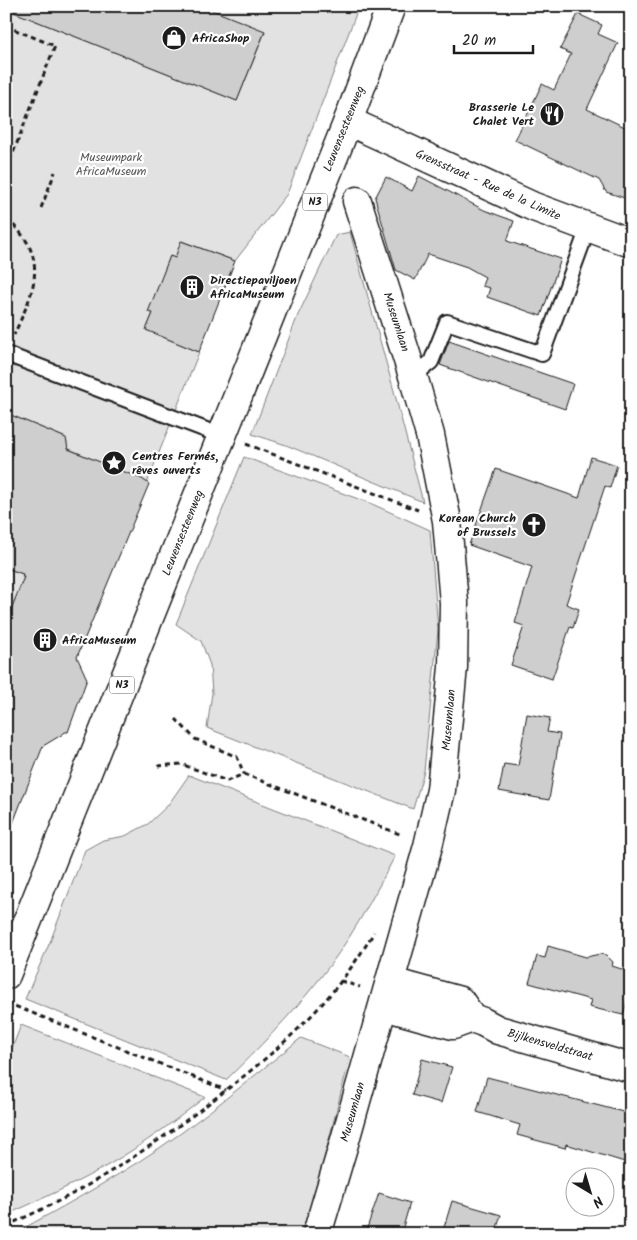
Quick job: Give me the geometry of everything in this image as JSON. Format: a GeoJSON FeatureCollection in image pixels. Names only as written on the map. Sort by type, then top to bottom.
{"type":"FeatureCollection","features":[{"type":"Feature","properties":{"kind":"street","name":"Leuvensesteenweg"},"geometry":{"type":"LineString","coordinates":[[6,975],[348,121],[391,6]]}},
{"type":"Feature","properties":{"kind":"street","name":"Grensstraat - Rue de la Limite"},"geometry":{"type":"LineString","coordinates":[[348,121],[534,208],[631,243]]}},
{"type":"Feature","properties":{"kind":"street","name":"Museumlaan"},"geometry":{"type":"LineString","coordinates":[[316,1234],[387,994],[442,790],[453,667],[454,603],[447,521],[430,435],[357,201]]}},
{"type":"Feature","properties":{"kind":"street","name":"Bijlkensveldstraat"},"geometry":{"type":"LineString","coordinates":[[387,994],[460,1001],[472,1018],[498,1030],[631,1068]]}},
{"type":"Feature","properties":{"kind":"lane"},"geometry":{"type":"LineString","coordinates":[[413,376],[431,362],[447,322],[542,354],[588,228]]}},
{"type":"Feature","properties":{"kind":"lane"},"geometry":{"type":"LineString","coordinates":[[6,354],[222,436]]}},
{"type":"Feature","properties":{"kind":"path"},"geometry":{"type":"LineString","coordinates":[[6,26],[55,46],[6,171]]}},
{"type":"Feature","properties":{"kind":"path"},"geometry":{"type":"LineString","coordinates":[[41,208],[55,172]]}},
{"type":"Feature","properties":{"kind":"path"},"geometry":{"type":"LineString","coordinates":[[6,220],[23,235],[31,250],[34,262],[35,280],[32,293],[14,337]]}},
{"type":"Feature","properties":{"kind":"path"},"geometry":{"type":"LineString","coordinates":[[222,436],[447,521]]}},
{"type":"Feature","properties":{"kind":"path"},"geometry":{"type":"LineString","coordinates":[[176,719],[195,739],[237,757],[244,774]]}},
{"type":"Feature","properties":{"kind":"path"},"geometry":{"type":"LineString","coordinates":[[158,766],[181,764],[227,781],[244,774],[428,846]]}},
{"type":"Feature","properties":{"kind":"path"},"geometry":{"type":"LineString","coordinates":[[6,1226],[53,1204],[111,1171],[180,1125],[271,1055],[315,1013],[341,982],[364,950],[376,928]]}},
{"type":"Feature","properties":{"kind":"path"},"geometry":{"type":"LineString","coordinates":[[6,1003],[226,1090]]}},
{"type":"Feature","properties":{"kind":"green space","name":"Museumpark AfricaMuseum"},"geometry":{"type":"Polygon","coordinates":[[[6,6],[36,21],[237,101],[265,32],[202,6],[359,6],[287,194],[235,261],[182,241],[175,258],[170,256],[149,312],[153,313],[146,330],[199,352],[147,483],[65,447],[67,443],[64,437],[6,413],[6,6]]]}},
{"type":"Feature","properties":{"kind":"green space"},"geometry":{"type":"Polygon","coordinates":[[[350,232],[423,502],[286,445],[252,434],[298,315],[336,235],[350,232]]]}},
{"type":"Feature","properties":{"kind":"green space"},"geometry":{"type":"Polygon","coordinates":[[[244,457],[372,504],[430,530],[438,630],[424,771],[413,809],[207,728],[212,693],[210,665],[201,641],[176,624],[244,457]]]}},
{"type":"Feature","properties":{"kind":"green space"},"geometry":{"type":"Polygon","coordinates":[[[6,568],[23,574],[22,576],[24,577],[6,622],[6,568]]]}},
{"type":"Feature","properties":{"kind":"green space"},"geometry":{"type":"Polygon","coordinates":[[[189,775],[395,856],[359,921],[328,967],[284,1020],[226,1080],[25,999],[50,942],[85,850],[103,840],[125,836],[148,824],[168,805],[189,775]]]}},
{"type":"Feature","properties":{"kind":"green space"},"geometry":{"type":"Polygon","coordinates":[[[21,1025],[205,1097],[159,1132],[110,1164],[59,1191],[6,1215],[6,1064],[21,1025]]]}},
{"type":"Feature","properties":{"kind":"green space"},"geometry":{"type":"Polygon","coordinates":[[[301,1038],[350,1057],[305,1234],[13,1234],[99,1186],[161,1147],[211,1110],[301,1038]]]}},
{"type":"Feature","properties":{"kind":"building"},"geometry":{"type":"Polygon","coordinates":[[[6,6],[202,6],[265,31],[237,101],[6,9],[6,6]]]}},
{"type":"Feature","properties":{"kind":"building"},"geometry":{"type":"Polygon","coordinates":[[[578,14],[602,25],[598,34],[618,43],[587,109],[631,130],[631,200],[606,192],[599,180],[515,140],[542,84],[554,90],[571,54],[560,49],[578,14]]]}},
{"type":"Feature","properties":{"kind":"building"},"geometry":{"type":"Polygon","coordinates":[[[419,176],[484,210],[514,221],[507,241],[561,259],[541,316],[487,297],[490,288],[482,286],[485,277],[467,267],[428,254],[415,280],[396,270],[375,198],[386,177],[412,191],[419,176]]]}},
{"type":"Feature","properties":{"kind":"building","name":"Directiepaviljoen AfricaMuseum"},"geometry":{"type":"Polygon","coordinates":[[[181,241],[235,261],[199,352],[146,330],[153,313],[148,312],[170,256],[175,258],[181,241]]]}},
{"type":"Feature","properties":{"kind":"building"},"geometry":{"type":"Polygon","coordinates":[[[449,341],[573,384],[565,409],[440,365],[449,341]]]}},
{"type":"Feature","properties":{"kind":"building","name":"AfricaMuseum"},"geometry":{"type":"Polygon","coordinates":[[[6,413],[66,438],[68,449],[142,479],[149,484],[77,657],[87,679],[68,732],[43,746],[8,836],[6,836],[6,622],[24,577],[22,577],[23,574],[6,568],[6,413]]]}},
{"type":"Feature","properties":{"kind":"building","name":"Korean Church of Brussels"},"geometry":{"type":"Polygon","coordinates":[[[591,457],[617,465],[610,488],[605,486],[566,604],[579,609],[573,628],[570,627],[552,679],[511,665],[524,626],[515,623],[532,567],[469,545],[496,469],[579,498],[591,457]]]}},
{"type":"Feature","properties":{"kind":"building"},"geometry":{"type":"Polygon","coordinates":[[[527,714],[550,718],[547,732],[560,734],[549,800],[499,791],[504,764],[518,766],[527,714]]]}},
{"type":"Feature","properties":{"kind":"building"},"geometry":{"type":"Polygon","coordinates":[[[548,946],[586,957],[600,954],[606,955],[613,962],[612,966],[631,972],[631,989],[623,1015],[589,1007],[591,1000],[529,983],[537,956],[545,958],[548,946]]]}},
{"type":"Feature","properties":{"kind":"building"},"geometry":{"type":"Polygon","coordinates":[[[422,1059],[452,1067],[441,1103],[412,1095],[422,1059]]]}},
{"type":"Feature","properties":{"kind":"building"},"geometry":{"type":"Polygon","coordinates":[[[487,1077],[631,1114],[631,1164],[566,1144],[565,1148],[517,1135],[520,1125],[477,1112],[487,1077]]]}},
{"type":"Feature","properties":{"kind":"building"},"geometry":{"type":"Polygon","coordinates":[[[379,1193],[410,1203],[401,1234],[365,1234],[379,1193]]]}},
{"type":"Feature","properties":{"kind":"building"},"geometry":{"type":"Polygon","coordinates":[[[452,1201],[501,1215],[495,1234],[442,1234],[452,1201]]]}},
{"type":"Feature","properties":{"kind":"place","name":"AfricaShop"},"geometry":{"type":"Point","coordinates":[174,38]}},
{"type":"Feature","properties":{"kind":"place","name":"Brasserie Le Chalet Vert"},"geometry":{"type":"Point","coordinates":[552,114]}},
{"type":"Feature","properties":{"kind":"place","name":"Directiepaviljoen AfricaMuseum"},"geometry":{"type":"Point","coordinates":[192,287]}},
{"type":"Feature","properties":{"kind":"place","name":"Centres Fermés, rêves ouverts"},"geometry":{"type":"Point","coordinates":[114,463]}},
{"type":"Feature","properties":{"kind":"place","name":"Korean Church of Brussels"},"geometry":{"type":"Point","coordinates":[534,525]}},
{"type":"Feature","properties":{"kind":"place","name":"AfricaMuseum"},"geometry":{"type":"Point","coordinates":[45,640]}}]}
